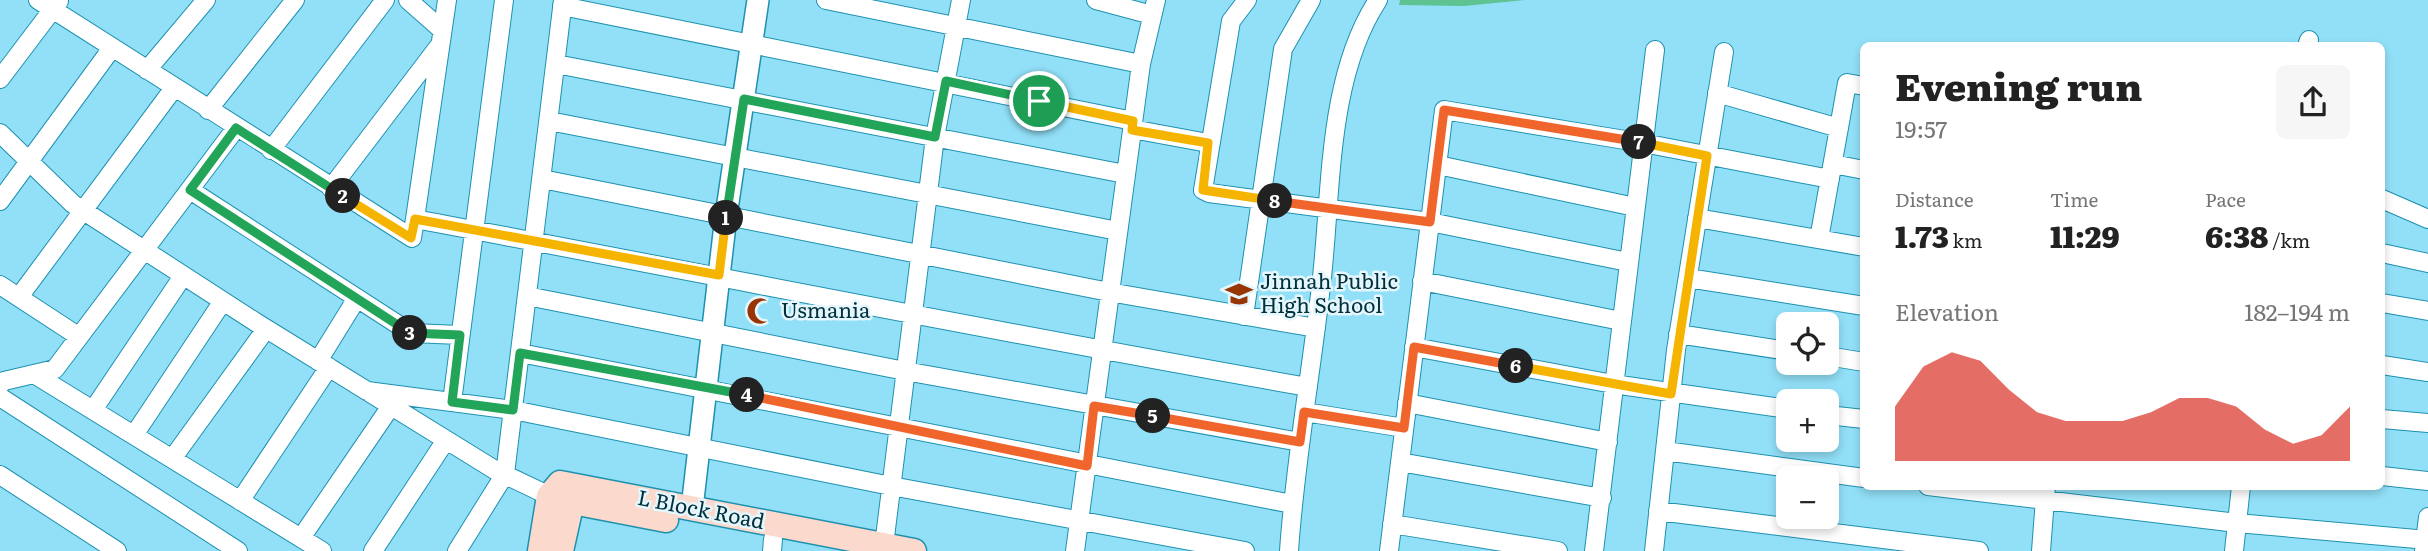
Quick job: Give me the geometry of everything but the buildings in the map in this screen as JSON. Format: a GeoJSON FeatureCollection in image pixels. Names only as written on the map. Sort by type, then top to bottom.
{"type":"FeatureCollection","features":[{"type":"Feature","properties":{"kind":"main road","name":"L Block Road"},"geometry":{"type":"LineString","coordinates":[[832,551],[773,545],[560,501],[560,483],[914,551]]}},
{"type":"Feature","properties":{"kind":"main road"},"geometry":{"type":"LineString","coordinates":[[540,551],[560,501]]}},
{"type":"Feature","properties":{"kind":"main road"},"geometry":{"type":"LineString","coordinates":[[560,501],[561,551]]}},
{"type":"Feature","properties":{"kind":"street"},"geometry":{"type":"LineString","coordinates":[[147,70],[206,0]]}},
{"type":"Feature","properties":{"kind":"street"},"geometry":{"type":"LineString","coordinates":[[208,110],[295,0]]}},
{"type":"Feature","properties":{"kind":"street"},"geometry":{"type":"LineString","coordinates":[[271,150],[385,0]]}},
{"type":"Feature","properties":{"kind":"street"},"geometry":{"type":"LineString","coordinates":[[408,0],[441,37]]}},
{"type":"Feature","properties":{"kind":"street"},"geometry":{"type":"LineString","coordinates":[[0,79],[50,3],[112,48],[411,238],[447,0]]}},
{"type":"Feature","properties":{"kind":"street"},"geometry":{"type":"LineString","coordinates":[[452,402],[504,0]]}},
{"type":"Feature","properties":{"kind":"street"},"geometry":{"type":"LineString","coordinates":[[692,508],[726,216],[758,0]]}},
{"type":"Feature","properties":{"kind":"street"},"geometry":{"type":"LineString","coordinates":[[826,0],[1140,64]]}},
{"type":"Feature","properties":{"kind":"street"},"geometry":{"type":"LineString","coordinates":[[884,545],[935,137],[961,0]]}},
{"type":"Feature","properties":{"kind":"street"},"geometry":{"type":"LineString","coordinates":[[1075,551],[1140,64],[1154,8],[1096,0]]}},
{"type":"Feature","properties":{"kind":"street"},"geometry":{"type":"LineString","coordinates":[[1247,0],[1231,22],[1208,143],[1203,190],[1430,222],[1628,262]]}},
{"type":"Feature","properties":{"kind":"street"},"geometry":{"type":"LineString","coordinates":[[1244,316],[1283,49],[1311,0]]}},
{"type":"Feature","properties":{"kind":"street"},"geometry":{"type":"LineString","coordinates":[[1289,551],[1292,504],[1316,328],[1334,138],[1351,57],[1378,0]]}},
{"type":"Feature","properties":{"kind":"street"},"geometry":{"type":"LineString","coordinates":[[457,551],[505,474],[563,3],[946,81],[1208,143]]}},
{"type":"Feature","properties":{"kind":"street"},"geometry":{"type":"LineString","coordinates":[[331,188],[441,37]]}},
{"type":"Feature","properties":{"kind":"street"},"geometry":{"type":"LineString","coordinates":[[0,201],[112,48]]}},
{"type":"Feature","properties":{"kind":"street"},"geometry":{"type":"LineString","coordinates":[[1594,551],[1602,498],[1612,384],[1655,50]]}},
{"type":"Feature","properties":{"kind":"street"},"geometry":{"type":"LineString","coordinates":[[1654,551],[1678,334],[1724,52]]}},
{"type":"Feature","properties":{"kind":"street"},"geometry":{"type":"LineString","coordinates":[[555,64],[1125,174]]}},
{"type":"Feature","properties":{"kind":"street"},"geometry":{"type":"LineString","coordinates":[[1819,239],[1847,83],[1860,85]]}},
{"type":"Feature","properties":{"kind":"street"},"geometry":{"type":"LineString","coordinates":[[19,297],[174,88]]}},
{"type":"Feature","properties":{"kind":"street"},"geometry":{"type":"LineString","coordinates":[[1717,93],[1839,128]]}},
{"type":"Feature","properties":{"kind":"street"},"geometry":{"type":"LineString","coordinates":[[1389,551],[1444,110],[1707,156],[1831,172],[1860,170]]}},
{"type":"Feature","properties":{"kind":"street"},"geometry":{"type":"LineString","coordinates":[[549,121],[1118,231]]}},
{"type":"Feature","properties":{"kind":"street"},"geometry":{"type":"LineString","coordinates":[[1,385],[55,369],[236,128]]}},
{"type":"Feature","properties":{"kind":"street"},"geometry":{"type":"LineString","coordinates":[[0,133],[83,211],[266,329],[446,440],[505,474],[560,501]]}},
{"type":"Feature","properties":{"kind":"street"},"geometry":{"type":"LineString","coordinates":[[1437,165],[1635,207]]}},
{"type":"Feature","properties":{"kind":"street"},"geometry":{"type":"LineString","coordinates":[[542,179],[1109,292],[1316,328]]}},
{"type":"Feature","properties":{"kind":"street"},"geometry":{"type":"LineString","coordinates":[[190,190],[411,333],[460,335]]}},
{"type":"Feature","properties":{"kind":"street"},"geometry":{"type":"LineString","coordinates":[[2385,200],[2428,219]]}},
{"type":"Feature","properties":{"kind":"street"},"geometry":{"type":"LineString","coordinates":[[1697,218],[1860,246]]}},
{"type":"Feature","properties":{"kind":"street"},"geometry":{"type":"LineString","coordinates":[[415,219],[719,275],[1101,351],[1308,387]]}},
{"type":"Feature","properties":{"kind":"street"},"geometry":{"type":"LineString","coordinates":[[2385,254],[2428,263]]}},
{"type":"Feature","properties":{"kind":"street"},"geometry":{"type":"LineString","coordinates":[[93,410],[183,276]]}},
{"type":"Feature","properties":{"kind":"street"},"geometry":{"type":"LineString","coordinates":[[1688,278],[1860,305]]}},
{"type":"Feature","properties":{"kind":"street"},"geometry":{"type":"LineString","coordinates":[[1422,281],[1621,321]]}},
{"type":"Feature","properties":{"kind":"street"},"geometry":{"type":"LineString","coordinates":[[0,285],[78,336]]}},
{"type":"Feature","properties":{"kind":"street"},"geometry":{"type":"LineString","coordinates":[[527,296],[905,371],[1300,442]]}},
{"type":"Feature","properties":{"kind":"street"},"geometry":{"type":"LineString","coordinates":[[240,500],[323,364],[357,298]]}},
{"type":"Feature","properties":{"kind":"street"},"geometry":{"type":"LineString","coordinates":[[134,435],[223,301]]}},
{"type":"Feature","properties":{"kind":"street"},"geometry":{"type":"LineString","coordinates":[[2385,304],[2428,311]]}},
{"type":"Feature","properties":{"kind":"street"},"geometry":{"type":"LineString","coordinates":[[172,459],[266,329]]}},
{"type":"Feature","properties":{"kind":"street"},"geometry":{"type":"LineString","coordinates":[[1678,334],[1776,349]]}},
{"type":"Feature","properties":{"kind":"street"},"geometry":{"type":"LineString","coordinates":[[1414,347],[1671,394],[1776,407]]}},
{"type":"Feature","properties":{"kind":"street"},"geometry":{"type":"LineString","coordinates":[[520,353],[707,387],[1087,466],[1292,504]]}},
{"type":"Feature","properties":{"kind":"street"},"geometry":{"type":"LineString","coordinates":[[1839,358],[1860,361]]}},
{"type":"Feature","properties":{"kind":"street"},"geometry":{"type":"LineString","coordinates":[[2385,365],[2428,372]]}},
{"type":"Feature","properties":{"kind":"street"},"geometry":{"type":"LineString","coordinates":[[34,374],[322,551]]}},
{"type":"Feature","properties":{"kind":"street"},"geometry":{"type":"LineString","coordinates":[[1,385],[238,551]]}},
{"type":"Feature","properties":{"kind":"street"},"geometry":{"type":"LineString","coordinates":[[367,391],[513,410],[891,486],[1245,551]]}},
{"type":"Feature","properties":{"kind":"street"},"geometry":{"type":"LineString","coordinates":[[1407,403],[1608,442]]}},
{"type":"Feature","properties":{"kind":"street"},"geometry":{"type":"LineString","coordinates":[[301,538],[391,405]]}},
{"type":"Feature","properties":{"kind":"street"},"geometry":{"type":"LineString","coordinates":[[1304,412],[1404,428]]}},
{"type":"Feature","properties":{"kind":"street"},"geometry":{"type":"LineString","coordinates":[[1839,416],[1860,419]]}},
{"type":"Feature","properties":{"kind":"street"},"geometry":{"type":"LineString","coordinates":[[2385,419],[2428,423]]}},
{"type":"Feature","properties":{"kind":"street"},"geometry":{"type":"LineString","coordinates":[[373,551],[446,440]]}},
{"type":"Feature","properties":{"kind":"street"},"geometry":{"type":"LineString","coordinates":[[1665,451],[1860,477]]}},
{"type":"Feature","properties":{"kind":"street"},"geometry":{"type":"LineString","coordinates":[[1400,462],[1602,498]]}},
{"type":"Feature","properties":{"kind":"street"},"geometry":{"type":"LineString","coordinates":[[0,475],[117,551]]}},
{"type":"Feature","properties":{"kind":"street"},"geometry":{"type":"LineString","coordinates":[[2385,476],[2428,481]]}},
{"type":"Feature","properties":{"kind":"street"},"geometry":{"type":"LineString","coordinates":[[1987,490],[2046,494],[2237,523],[2426,544],[2428,517]]}},
{"type":"Feature","properties":{"kind":"street"},"geometry":{"type":"LineString","coordinates":[[2234,551],[2241,490]]}},
{"type":"Feature","properties":{"kind":"street"},"geometry":{"type":"LineString","coordinates":[[2041,551],[2046,494]]}},
{"type":"Feature","properties":{"kind":"street"},"geometry":{"type":"LineString","coordinates":[[1658,511],[1979,551]]}},
{"type":"Feature","properties":{"kind":"street"},"geometry":{"type":"LineString","coordinates":[[1392,524],[1558,551]]}},
{"type":"Feature","properties":{"kind":"green space"},"geometry":{"type":"Polygon","coordinates":[[[1400,0],[1525,0],[1464,6],[1399,5],[1400,0]]]}},
{"type":"Feature","properties":{"kind":"place","name":"Jinnah Public High School"},"geometry":{"type":"Point","coordinates":[1239,294]}},
{"type":"Feature","properties":{"kind":"place","name":"Usmania"},"geometry":{"type":"Point","coordinates":[760,311]}},
{"type":"Feature","properties":{"kind":"route"},"geometry":{"type":"LineString","coordinates":[[946,81],[1039,101],[1133,121],[1132,130],[1208,143],[1203,190],[1209,193],[1430,222],[1444,110],[1707,156],[1671,394],[1414,347],[1404,428],[1304,412],[1300,442],[1094,406],[1087,466],[707,387],[520,353],[513,410],[452,402],[460,335],[411,333],[190,190],[236,128],[411,238],[414,236],[415,219],[719,275],[744,99],[935,137],[946,81]]}}]}
